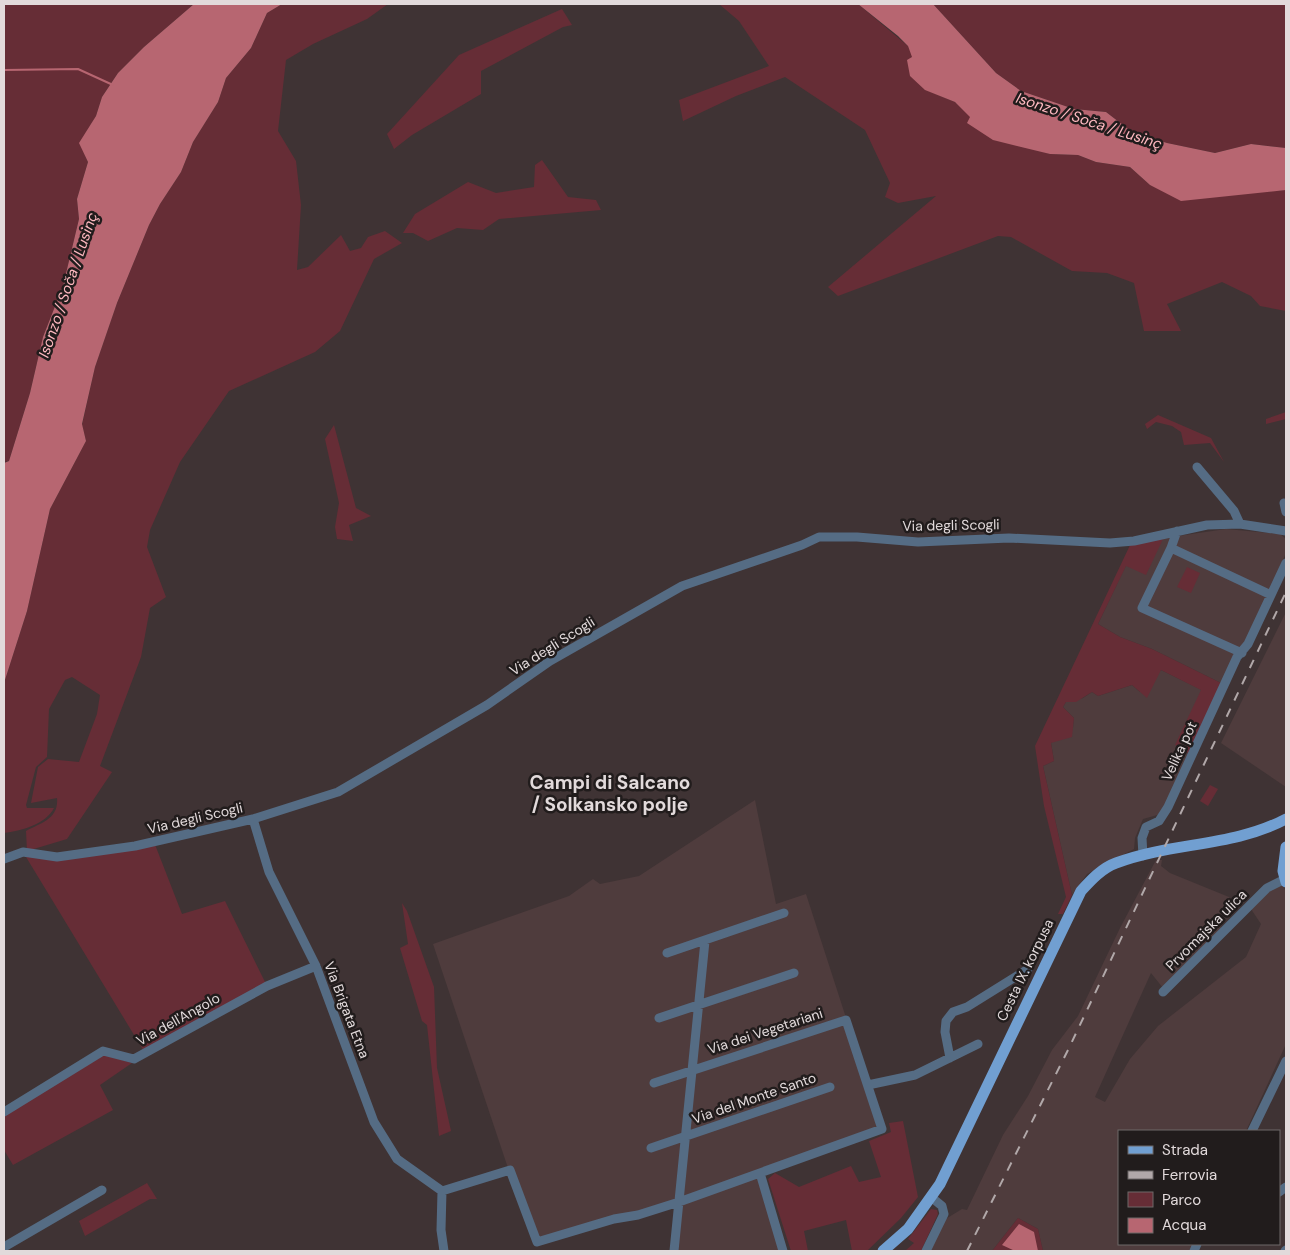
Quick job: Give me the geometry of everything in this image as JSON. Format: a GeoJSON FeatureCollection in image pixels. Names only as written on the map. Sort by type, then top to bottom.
{"type":"FeatureCollection","features":[{"type":"Feature","properties":{"kind":"main road","name":"Cesta IX. korpusa"},"geometry":{"type":"LineString","coordinates":[[883,1251],[908,1229],[931,1197],[1081,891],[1097,874],[1115,863],[1246,836],[1286,819]]}},
{"type":"Feature","properties":{"kind":"main road"},"geometry":{"type":"LineString","coordinates":[[1286,846],[1283,871],[1286,880]]}},
{"type":"Feature","properties":{"kind":"street"},"geometry":{"type":"LineString","coordinates":[[1198,467],[1234,511],[1240,524]]}},
{"type":"Feature","properties":{"kind":"street"},"geometry":{"type":"LineString","coordinates":[[1242,653],[1142,608],[1177,531],[1207,525],[1240,524],[1286,531]]}},
{"type":"Feature","properties":{"kind":"street","name":"Via degli Scogli"},"geometry":{"type":"LineString","coordinates":[[4,859],[22,852],[57,857],[135,846],[253,819],[338,792],[487,704],[550,661],[682,586],[802,545],[819,537],[857,537],[918,542],[1009,538],[1110,543],[1134,541],[1177,531]]}},
{"type":"Feature","properties":{"kind":"street"},"geometry":{"type":"LineString","coordinates":[[1170,548],[1270,595]]}},
{"type":"Feature","properties":{"kind":"street","name":"Velika pot"},"geometry":{"type":"LineString","coordinates":[[1142,856],[1142,838],[1146,827],[1159,821],[1168,807],[1237,657],[1248,644],[1286,563]]}},
{"type":"Feature","properties":{"kind":"street","name":"Via Brigata Etna"},"geometry":{"type":"LineString","coordinates":[[253,819],[269,872],[316,966],[374,1122],[397,1159],[442,1191]]}},
{"type":"Feature","properties":{"kind":"street","name":"Prvomajska ulica"},"geometry":{"type":"LineString","coordinates":[[1163,992],[1267,888],[1286,880]]}},
{"type":"Feature","properties":{"kind":"street"},"geometry":{"type":"LineString","coordinates":[[667,953],[784,912]]}},
{"type":"Feature","properties":{"kind":"street","name":"Via del Monte Santo"},"geometry":{"type":"LineString","coordinates":[[674,1251],[705,940]]}},
{"type":"Feature","properties":{"kind":"street","name":"Via dell'Angolo"},"geometry":{"type":"LineString","coordinates":[[4,1112],[103,1051],[134,1059],[268,986],[316,966]]}},
{"type":"Feature","properties":{"kind":"street"},"geometry":{"type":"LineString","coordinates":[[950,1058],[945,1032],[946,1021],[953,1012],[967,1007],[1028,969]]}},
{"type":"Feature","properties":{"kind":"street"},"geometry":{"type":"LineString","coordinates":[[659,1018],[794,973]]}},
{"type":"Feature","properties":{"kind":"street","name":"Via dei Vegetariani"},"geometry":{"type":"LineString","coordinates":[[693,1069],[846,1020],[868,1085]]}},
{"type":"Feature","properties":{"kind":"street"},"geometry":{"type":"LineString","coordinates":[[444,1251],[441,1230],[442,1191],[510,1170],[537,1242],[614,1219],[638,1215],[882,1129],[868,1085],[914,1075],[978,1044]]}},
{"type":"Feature","properties":{"kind":"street"},"geometry":{"type":"LineString","coordinates":[[1253,1130],[1283,1076],[1286,1061]]}},
{"type":"Feature","properties":{"kind":"street"},"geometry":{"type":"LineString","coordinates":[[654,1083],[693,1069]]}},
{"type":"Feature","properties":{"kind":"street","name":"Via del Monte Santo"},"geometry":{"type":"LineString","coordinates":[[651,1148],[830,1087]]}},
{"type":"Feature","properties":{"kind":"street"},"geometry":{"type":"LineString","coordinates":[[760,1173],[784,1251]]}},
{"type":"Feature","properties":{"kind":"street"},"geometry":{"type":"LineString","coordinates":[[4,1248],[102,1190]]}},
{"type":"Feature","properties":{"kind":"street"},"geometry":{"type":"LineString","coordinates":[[926,1251],[944,1214],[942,1206],[931,1197]]}},
{"type":"Feature","properties":{"kind":"shaded area"},"geometry":{"type":"Polygon","coordinates":[[[1226,529],[1280,534],[1286,539],[1286,553],[1247,643],[1221,683],[1152,649],[1120,637],[1098,624],[1137,542],[1226,529]]]}},
{"type":"Feature","properties":{"kind":"shaded area"},"geometry":{"type":"Polygon","coordinates":[[[1286,612],[1286,787],[1221,743],[1286,612]]]}},
{"type":"Feature","properties":{"kind":"shaded area"},"geometry":{"type":"Polygon","coordinates":[[[1161,670],[1202,690],[1188,735],[1196,740],[1161,814],[1143,819],[1135,838],[1134,849],[1087,874],[1072,895],[1043,766],[1054,761],[1051,743],[1073,727],[1074,718],[1063,707],[1066,702],[1083,698],[1092,692],[1098,696],[1132,685],[1140,692],[1161,670]]]}},
{"type":"Feature","properties":{"kind":"shaded area"},"geometry":{"type":"Polygon","coordinates":[[[755,800],[776,904],[806,894],[882,1129],[760,1173],[783,1251],[674,1251],[679,1203],[537,1242],[508,1168],[433,944],[569,896],[593,879],[600,884],[639,876],[755,800]]]}},
{"type":"Feature","properties":{"kind":"shaded area"},"geometry":{"type":"Polygon","coordinates":[[[1156,860],[1162,860],[1161,866],[1170,873],[1229,897],[1232,907],[1217,919],[1222,930],[1163,988],[1151,973],[1095,1097],[1105,1102],[1130,1059],[1158,1026],[1246,957],[1261,924],[1251,909],[1268,891],[1282,884],[1286,891],[1286,1044],[1246,1130],[1118,1130],[1118,1245],[1194,1245],[1191,1251],[1043,1251],[1038,1229],[1018,1218],[992,1251],[930,1251],[944,1220],[962,1209],[967,1210],[1003,1135],[1028,1096],[1052,1050],[1078,1016],[1120,928],[1156,860]]]}},
{"type":"Feature","properties":{"kind":"green space"},"geometry":{"type":"Polygon","coordinates":[[[4,4],[194,4],[144,47],[118,73],[102,97],[96,116],[80,143],[88,162],[77,199],[79,219],[63,286],[43,337],[30,393],[9,461],[4,462],[4,4]]]}},
{"type":"Feature","properties":{"kind":"green space"},"geometry":{"type":"Polygon","coordinates":[[[282,4],[388,4],[367,19],[313,44],[286,60],[278,131],[296,161],[301,205],[297,270],[308,267],[341,235],[350,251],[361,248],[368,237],[385,231],[402,243],[374,259],[340,331],[315,352],[229,391],[180,462],[150,530],[147,547],[166,597],[150,608],[141,657],[100,766],[112,772],[67,839],[27,851],[26,831],[43,823],[52,816],[57,805],[57,798],[31,803],[38,767],[48,759],[79,762],[97,714],[100,695],[72,677],[65,680],[49,709],[47,757],[36,767],[26,805],[27,808],[54,808],[50,814],[32,826],[4,833],[4,683],[27,611],[50,509],[86,441],[82,425],[95,367],[117,303],[149,225],[181,172],[193,142],[218,102],[226,78],[251,48],[267,13],[282,4]]]}},
{"type":"Feature","properties":{"kind":"green space"},"geometry":{"type":"Polygon","coordinates":[[[719,4],[858,4],[908,46],[929,91],[955,102],[971,117],[968,123],[1024,146],[1050,154],[1078,155],[1096,162],[1130,167],[1150,185],[1236,194],[1286,190],[1286,311],[1260,306],[1251,296],[1222,282],[1167,304],[1181,331],[1144,331],[1134,283],[1107,273],[1072,271],[1011,237],[998,236],[838,296],[828,287],[936,196],[898,203],[885,197],[890,183],[865,130],[785,77],[736,96],[683,121],[679,100],[769,66],[739,21],[719,4]]]}},
{"type":"Feature","properties":{"kind":"green space"},"geometry":{"type":"Polygon","coordinates":[[[933,4],[1286,4],[1286,148],[1251,144],[1215,153],[1167,143],[1132,132],[1106,112],[1074,109],[1021,91],[996,73],[933,4]]]}},
{"type":"Feature","properties":{"kind":"green space"},"geometry":{"type":"Polygon","coordinates":[[[562,9],[572,25],[563,27],[481,71],[481,94],[412,135],[394,149],[387,134],[459,55],[562,9]]]}},
{"type":"Feature","properties":{"kind":"green space"},"geometry":{"type":"Polygon","coordinates":[[[542,160],[568,197],[596,200],[601,210],[499,219],[483,230],[457,228],[428,241],[413,233],[403,233],[415,214],[468,182],[496,193],[534,187],[535,165],[542,160]]]}},
{"type":"Feature","properties":{"kind":"green space"},"geometry":{"type":"Polygon","coordinates":[[[1286,412],[1286,419],[1266,424],[1266,419],[1286,412]]]}},
{"type":"Feature","properties":{"kind":"green space"},"geometry":{"type":"Polygon","coordinates":[[[1158,415],[1211,438],[1224,462],[1210,443],[1184,445],[1181,432],[1172,426],[1156,422],[1147,429],[1145,424],[1158,415]]]}},
{"type":"Feature","properties":{"kind":"green space"},"geometry":{"type":"Polygon","coordinates":[[[334,425],[356,508],[371,516],[349,525],[353,541],[337,539],[335,527],[339,503],[325,439],[334,425]]]}},
{"type":"Feature","properties":{"kind":"green space"},"geometry":{"type":"Polygon","coordinates":[[[1163,539],[1146,575],[1126,566],[1098,624],[1120,637],[1152,649],[1221,683],[1189,753],[1184,752],[1192,736],[1188,735],[1178,746],[1175,745],[1201,690],[1161,670],[1147,698],[1132,685],[1098,696],[1092,692],[1076,702],[1066,702],[1063,707],[1074,718],[1072,737],[1051,743],[1054,761],[1043,766],[1072,895],[1063,914],[1058,914],[1066,897],[1044,806],[1035,746],[1131,543],[1163,539]]]}},
{"type":"Feature","properties":{"kind":"green space"},"geometry":{"type":"Polygon","coordinates":[[[1187,567],[1200,573],[1191,593],[1177,587],[1187,567]]]}},
{"type":"Feature","properties":{"kind":"green space"},"geometry":{"type":"Polygon","coordinates":[[[1210,785],[1218,789],[1208,806],[1200,801],[1210,785]]]}},
{"type":"Feature","properties":{"kind":"green space"},"geometry":{"type":"Polygon","coordinates":[[[154,842],[182,914],[225,901],[267,986],[145,1053],[23,852],[57,857],[154,842]]]}},
{"type":"Feature","properties":{"kind":"green space"},"geometry":{"type":"Polygon","coordinates":[[[402,903],[407,911],[434,987],[437,1068],[451,1131],[439,1136],[427,1025],[422,1021],[400,948],[408,944],[402,903]]]}},
{"type":"Feature","properties":{"kind":"green space"},"geometry":{"type":"Polygon","coordinates":[[[104,1055],[132,1063],[100,1085],[113,1110],[13,1165],[4,1150],[4,1116],[104,1055]]]}},
{"type":"Feature","properties":{"kind":"green space"},"geometry":{"type":"Polygon","coordinates":[[[903,1121],[918,1197],[901,1218],[867,1251],[852,1251],[846,1220],[804,1231],[808,1251],[791,1251],[768,1179],[775,1173],[799,1187],[851,1166],[859,1182],[881,1177],[869,1141],[891,1132],[889,1123],[903,1121]]]}},
{"type":"Feature","properties":{"kind":"green space"},"geometry":{"type":"Polygon","coordinates":[[[147,1183],[157,1199],[150,1199],[85,1236],[79,1221],[147,1183]]]}},
{"type":"Feature","properties":{"kind":"green space"},"geometry":{"type":"Polygon","coordinates":[[[931,1209],[937,1210],[938,1214],[921,1251],[905,1251],[914,1243],[908,1239],[931,1209]]]}},
{"type":"Feature","properties":{"kind":"green space"},"geometry":{"type":"Polygon","coordinates":[[[1018,1218],[1038,1229],[1043,1251],[992,1251],[1018,1218]]]}},
{"type":"Feature","properties":{"kind":"water","name":"Isonzo / Soča / Lusinç"},"geometry":{"type":"Polygon","coordinates":[[[194,4],[282,4],[267,13],[251,48],[226,78],[218,102],[193,142],[181,172],[149,225],[117,303],[95,367],[82,424],[86,441],[50,509],[27,611],[4,683],[4,463],[9,461],[30,393],[43,337],[63,286],[79,219],[77,199],[88,162],[79,143],[96,116],[102,97],[118,73],[144,47],[194,4]]]}},
{"type":"Feature","properties":{"kind":"water","name":"Isonzo / Soča / Lusinç"},"geometry":{"type":"Polygon","coordinates":[[[858,4],[933,4],[996,73],[1021,91],[1074,109],[1106,112],[1132,132],[1167,143],[1215,153],[1251,144],[1286,148],[1286,190],[1181,201],[1150,185],[1130,167],[1096,162],[1078,155],[1050,154],[993,140],[967,123],[970,117],[955,102],[925,90],[910,76],[907,60],[912,57],[908,46],[858,4]]]}},
{"type":"Feature","properties":{"kind":"water"},"geometry":{"type":"Polygon","coordinates":[[[1019,1224],[1034,1232],[1038,1251],[1015,1251],[1002,1245],[1019,1224]]]}},
{"type":"Feature","properties":{"kind":"waterway"},"geometry":{"type":"LineString","coordinates":[[4,70],[78,69],[113,85]]}},
{"type":"Feature","properties":{"kind":"railway"},"geometry":{"type":"LineString","coordinates":[[967,1251],[1068,1050],[1286,592]]}},
{"type":"Feature","properties":{"kind":"district","name":"Campi di Salcano / Solkansko polje"},"geometry":{"type":"Point","coordinates":[610,793]}}]}
